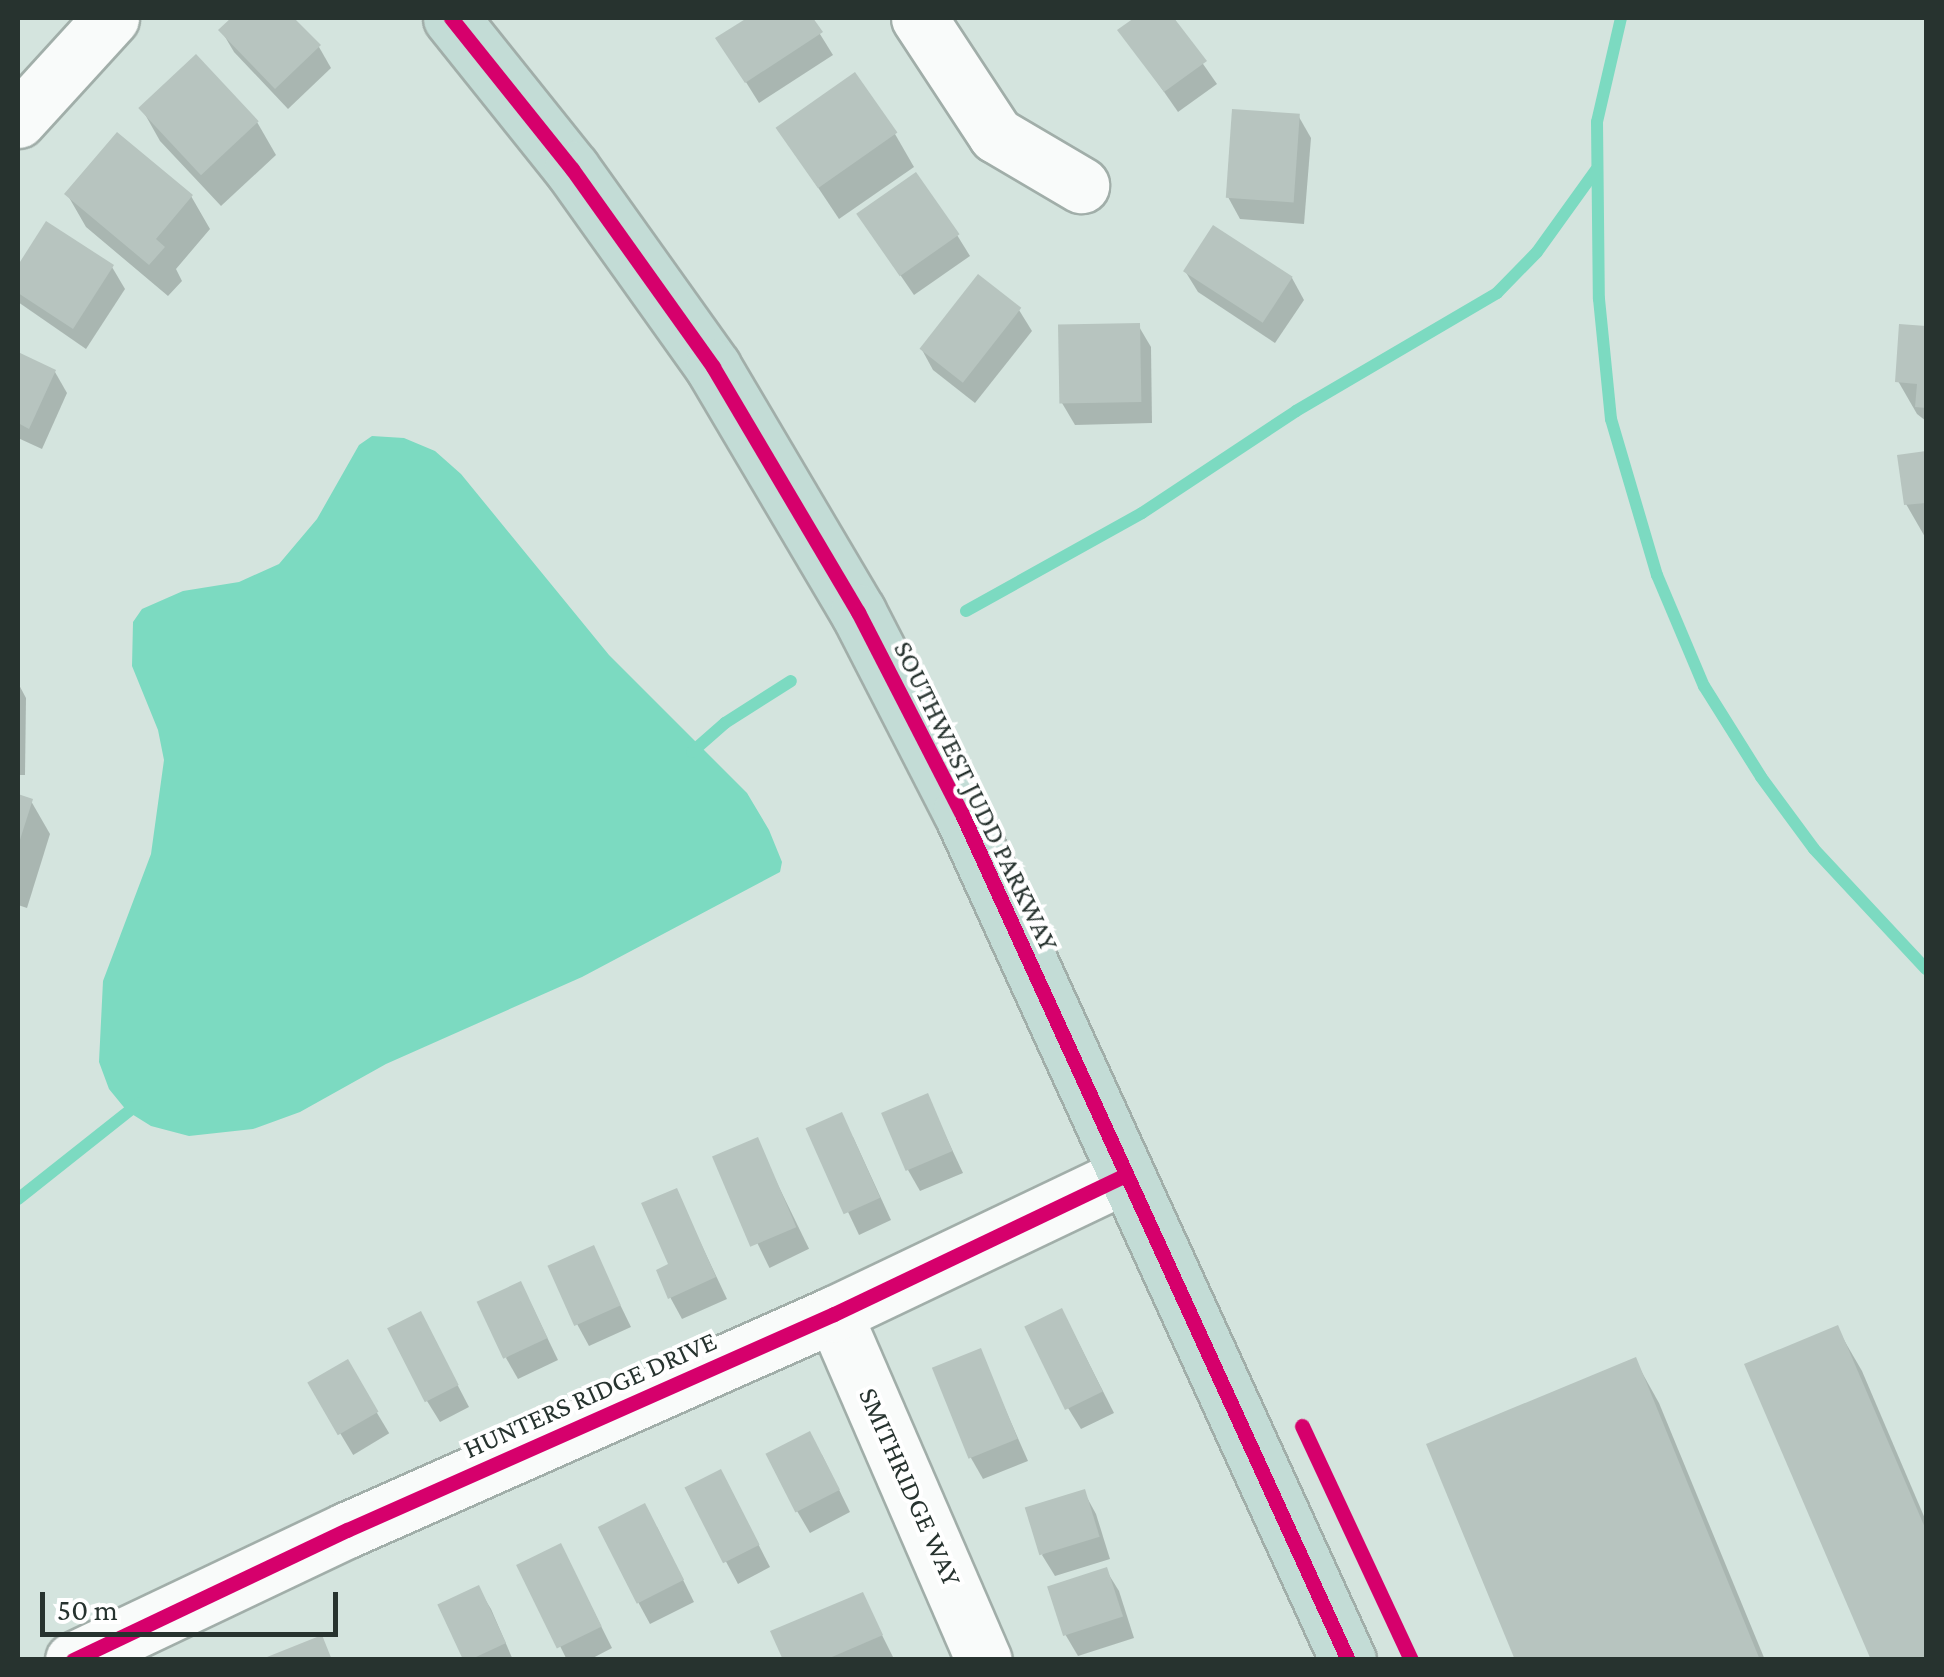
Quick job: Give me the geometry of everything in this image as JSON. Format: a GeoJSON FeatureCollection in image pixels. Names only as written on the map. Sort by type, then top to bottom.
{"type":"FeatureCollection","features":[{"type":"Feature","properties":{"kind":"highway","name":"SOUTHWEST JUDD PARKWAY"},"geometry":{"type":"LineString","coordinates":[[451,18],[540,128],[648,274],[713,367],[816,536],[953,796],[1348,1660]]}},
{"type":"Feature","properties":{"kind":"street"},"geometry":{"type":"LineString","coordinates":[[18,120],[111,18]]}},
{"type":"Feature","properties":{"kind":"street"},"geometry":{"type":"LineString","coordinates":[[941,24],[996,136],[1081,185]]}},
{"type":"Feature","properties":{"kind":"street","name":"HUNTERS RIDGE DRIVE"},"geometry":{"type":"LineString","coordinates":[[107,1652],[347,1530],[834,1314],[1126,1175]]}},
{"type":"Feature","properties":{"kind":"street","name":"SMITHRIDGE WAY"},"geometry":{"type":"LineString","coordinates":[[834,1314],[984,1660]]}},
{"type":"Feature","properties":{"kind":"shaded area"},"geometry":{"type":"Polygon","coordinates":[[[372,436],[404,438],[435,451],[461,474],[609,655],[747,793],[769,830],[782,862],[780,872],[582,977],[386,1064],[300,1112],[253,1129],[189,1136],[151,1126],[127,1111],[109,1089],[99,1062],[103,981],[151,854],[164,760],[158,730],[132,666],[133,622],[142,609],[183,591],[239,582],[279,564],[317,519],[359,445],[372,436]]]}},
{"type":"Feature","properties":{"kind":"building"},"geometry":{"type":"Polygon","coordinates":[[[231,18],[294,18],[321,45],[275,89],[218,30],[231,18]]]}},
{"type":"Feature","properties":{"kind":"building"},"geometry":{"type":"Polygon","coordinates":[[[747,18],[813,18],[823,32],[745,83],[715,38],[747,18]]]}},
{"type":"Feature","properties":{"kind":"building"},"geometry":{"type":"Polygon","coordinates":[[[1134,18],[1174,18],[1207,61],[1164,92],[1117,30],[1134,18]]]}},
{"type":"Feature","properties":{"kind":"building"},"geometry":{"type":"Polygon","coordinates":[[[196,54],[259,121],[201,175],[138,108],[196,54]]]}},
{"type":"Feature","properties":{"kind":"building"},"geometry":{"type":"Polygon","coordinates":[[[855,72],[897,133],[818,188],[776,128],[855,72]]]}},
{"type":"Feature","properties":{"kind":"building"},"geometry":{"type":"Polygon","coordinates":[[[1232,109],[1300,114],[1294,203],[1226,198],[1232,109]]]}},
{"type":"Feature","properties":{"kind":"building"},"geometry":{"type":"Polygon","coordinates":[[[117,132],[193,195],[156,239],[165,247],[149,265],[64,194],[117,132]]]}},
{"type":"Feature","properties":{"kind":"building"},"geometry":{"type":"Polygon","coordinates":[[[916,172],[960,234],[900,276],[856,214],[916,172]]]}},
{"type":"Feature","properties":{"kind":"building"},"geometry":{"type":"Polygon","coordinates":[[[46,221],[114,265],[73,329],[18,293],[18,265],[46,221]]]}},
{"type":"Feature","properties":{"kind":"building"},"geometry":{"type":"Polygon","coordinates":[[[1213,225],[1293,277],[1263,323],[1183,271],[1213,225]]]}},
{"type":"Feature","properties":{"kind":"building"},"geometry":{"type":"Polygon","coordinates":[[[978,274],[1021,308],[963,383],[920,349],[978,274]]]}},
{"type":"Feature","properties":{"kind":"building"},"geometry":{"type":"Polygon","coordinates":[[[1140,323],[1141,402],[1059,403],[1058,324],[1140,323]]]}},
{"type":"Feature","properties":{"kind":"building"},"geometry":{"type":"Polygon","coordinates":[[[1899,324],[1926,326],[1926,408],[1915,407],[1917,384],[1895,382],[1899,324]]]}},
{"type":"Feature","properties":{"kind":"building"},"geometry":{"type":"Polygon","coordinates":[[[18,352],[56,370],[29,429],[18,423],[18,352]]]}},
{"type":"Feature","properties":{"kind":"building"},"geometry":{"type":"Polygon","coordinates":[[[1926,451],[1926,503],[1904,505],[1897,455],[1926,451]]]}},
{"type":"Feature","properties":{"kind":"building"},"geometry":{"type":"Polygon","coordinates":[[[18,794],[33,799],[18,846],[18,794]]]}},
{"type":"Feature","properties":{"kind":"building"},"geometry":{"type":"Polygon","coordinates":[[[928,1093],[953,1151],[906,1171],[881,1113],[928,1093]]]}},
{"type":"Feature","properties":{"kind":"building"},"geometry":{"type":"Polygon","coordinates":[[[842,1112],[880,1198],[844,1214],[805,1128],[842,1112]]]}},
{"type":"Feature","properties":{"kind":"building"},"geometry":{"type":"Polygon","coordinates":[[[758,1137],[796,1227],[750,1247],[712,1157],[758,1137]]]}},
{"type":"Feature","properties":{"kind":"building"},"geometry":{"type":"Polygon","coordinates":[[[677,1188],[716,1277],[668,1299],[656,1270],[668,1264],[641,1203],[677,1188]]]}},
{"type":"Feature","properties":{"kind":"building"},"geometry":{"type":"Polygon","coordinates":[[[594,1245],[621,1305],[574,1326],[547,1266],[594,1245]]]}},
{"type":"Feature","properties":{"kind":"building"},"geometry":{"type":"Polygon","coordinates":[[[521,1281],[548,1338],[503,1359],[477,1302],[521,1281]]]}},
{"type":"Feature","properties":{"kind":"building"},"geometry":{"type":"Polygon","coordinates":[[[1062,1308],[1103,1392],[1065,1410],[1024,1326],[1062,1308]]]}},
{"type":"Feature","properties":{"kind":"building"},"geometry":{"type":"Polygon","coordinates":[[[421,1311],[459,1385],[425,1402],[387,1328],[421,1311]]]}},
{"type":"Feature","properties":{"kind":"building"},"geometry":{"type":"Polygon","coordinates":[[[1838,1325],[1926,1530],[1926,1660],[1871,1660],[1744,1364],[1838,1325]]]}},
{"type":"Feature","properties":{"kind":"building"},"geometry":{"type":"Polygon","coordinates":[[[981,1348],[1018,1439],[969,1459],[932,1368],[981,1348]]]}},
{"type":"Feature","properties":{"kind":"building"},"geometry":{"type":"Polygon","coordinates":[[[1636,1357],[1760,1660],[1515,1660],[1426,1444],[1636,1357]]]}},
{"type":"Feature","properties":{"kind":"building"},"geometry":{"type":"Polygon","coordinates":[[[348,1359],[378,1412],[338,1435],[307,1382],[348,1359]]]}},
{"type":"Feature","properties":{"kind":"building"},"geometry":{"type":"Polygon","coordinates":[[[810,1431],[840,1490],[795,1513],[765,1454],[810,1431]]]}},
{"type":"Feature","properties":{"kind":"building"},"geometry":{"type":"Polygon","coordinates":[[[721,1469],[760,1545],[723,1563],[684,1488],[721,1469]]]}},
{"type":"Feature","properties":{"kind":"building"},"geometry":{"type":"Polygon","coordinates":[[[1085,1489],[1100,1537],[1039,1555],[1025,1507],[1085,1489]]]}},
{"type":"Feature","properties":{"kind":"building"},"geometry":{"type":"Polygon","coordinates":[[[645,1503],[684,1580],[637,1604],[598,1527],[645,1503]]]}},
{"type":"Feature","properties":{"kind":"building"},"geometry":{"type":"Polygon","coordinates":[[[561,1543],[602,1627],[557,1649],[516,1565],[561,1543]]]}},
{"type":"Feature","properties":{"kind":"building"},"geometry":{"type":"Polygon","coordinates":[[[1107,1567],[1123,1616],[1063,1636],[1047,1586],[1107,1567]]]}},
{"type":"Feature","properties":{"kind":"building"},"geometry":{"type":"Polygon","coordinates":[[[479,1585],[506,1643],[463,1660],[437,1604],[479,1585]]]}},
{"type":"Feature","properties":{"kind":"building"},"geometry":{"type":"Polygon","coordinates":[[[863,1592],[883,1635],[825,1660],[783,1660],[770,1631],[863,1592]]]}},
{"type":"Feature","properties":{"kind":"building"},"geometry":{"type":"Polygon","coordinates":[[[322,1635],[332,1660],[262,1659],[322,1635]]]}},
{"type":"Feature","properties":{"kind":"waterway"},"geometry":{"type":"LineString","coordinates":[[1621,18],[1597,122],[1599,299],[1611,419],[1657,575],[1704,686],[1761,777],[1814,849],[1926,969]]}},
{"type":"Feature","properties":{"kind":"waterway"},"geometry":{"type":"LineString","coordinates":[[966,611],[1142,513],[1296,411],[1497,293],[1537,252],[1596,170]]}},
{"type":"Feature","properties":{"kind":"waterway"},"geometry":{"type":"LineString","coordinates":[[692,752],[725,723],[791,681]]}},
{"type":"Feature","properties":{"kind":"waterway"},"geometry":{"type":"LineString","coordinates":[[18,1199],[139,1103]]}},
{"type":"Feature","properties":{"kind":"cycle path"},"geometry":{"type":"LineString","coordinates":[[451,18],[572,169],[713,367],[858,612],[961,812],[1348,1660]]}},
{"type":"Feature","properties":{"kind":"cycle path"},"geometry":{"type":"LineString","coordinates":[[73,1660],[347,1530],[834,1314],[1126,1175]]}},
{"type":"Feature","properties":{"kind":"cycle path"},"geometry":{"type":"LineString","coordinates":[[1302,1426],[1411,1660]]}}]}
